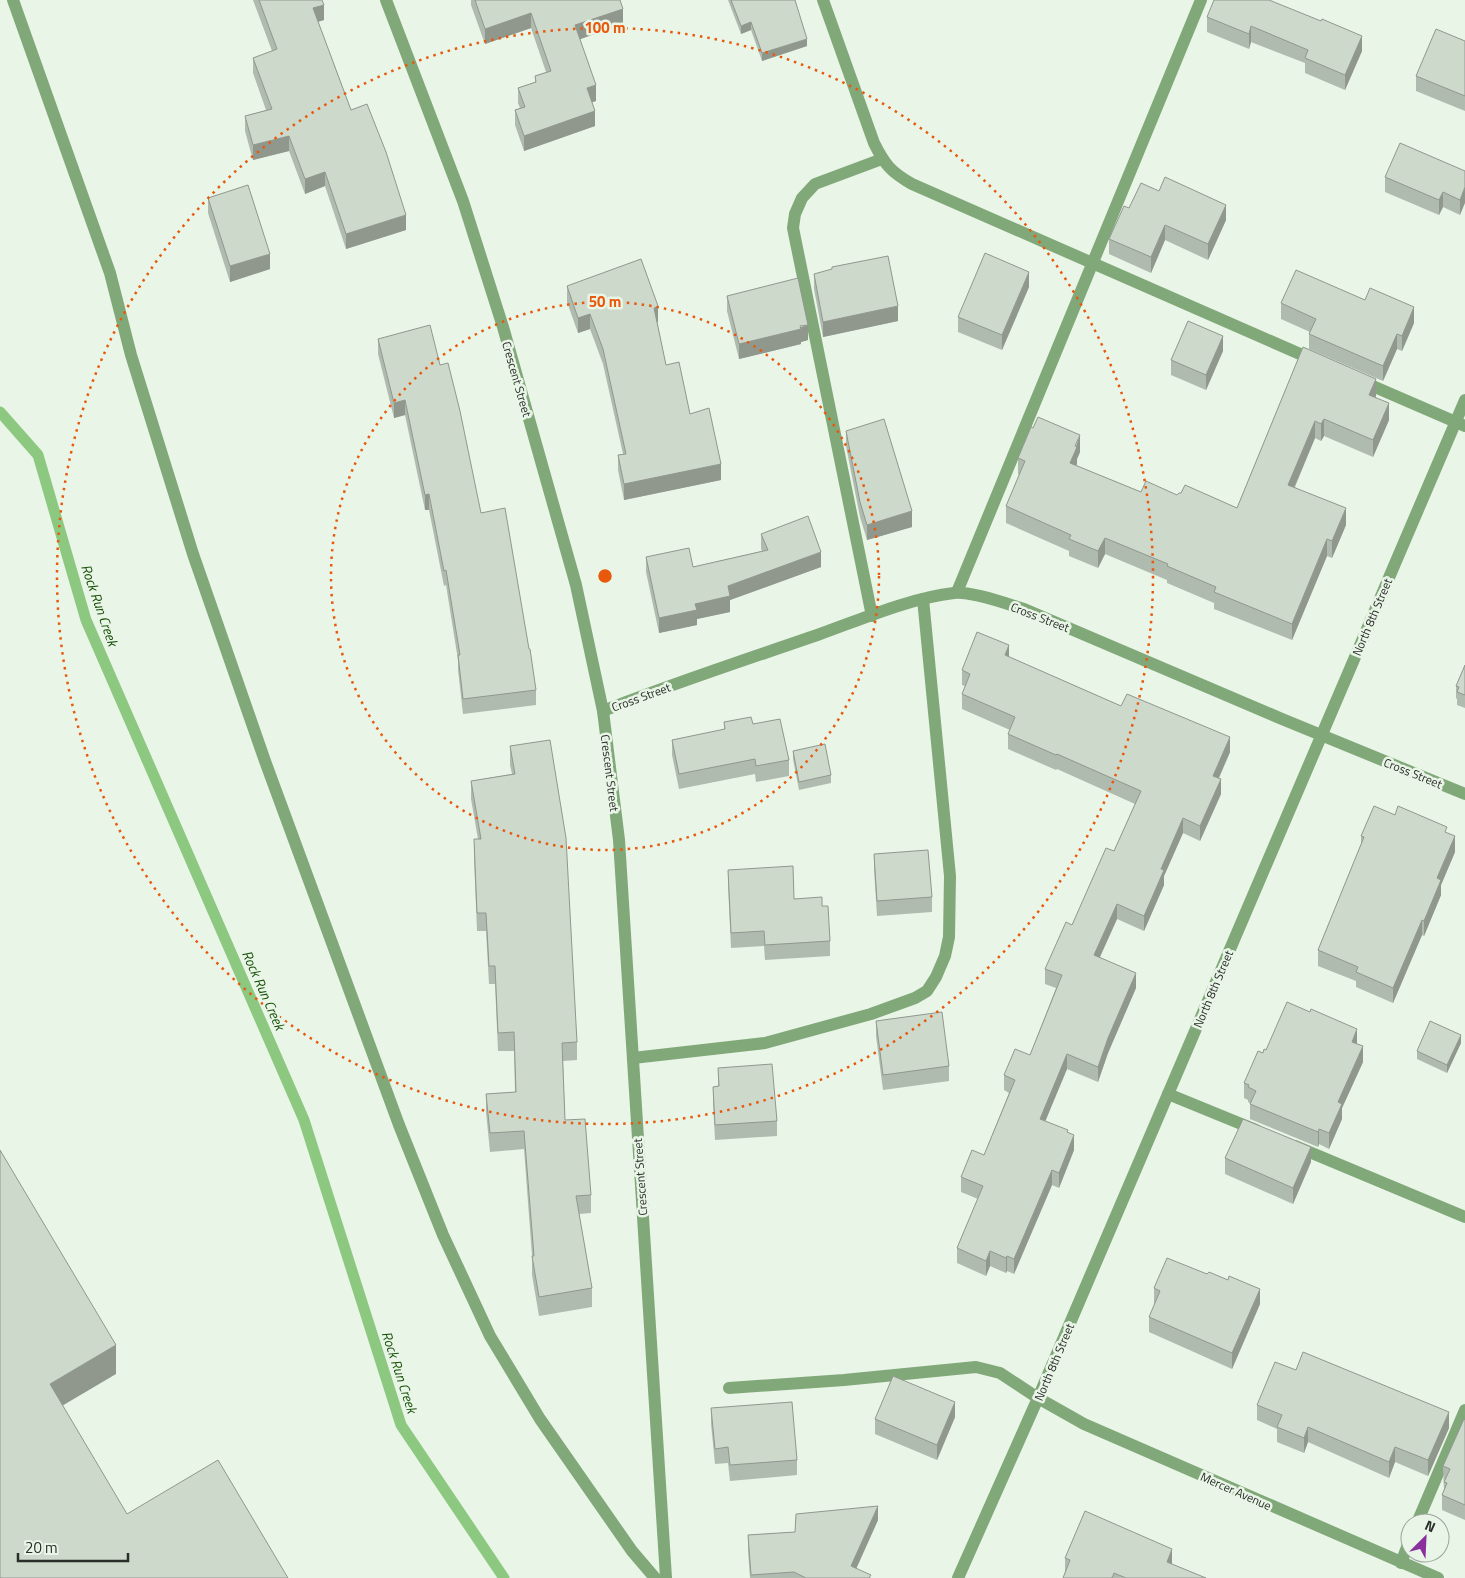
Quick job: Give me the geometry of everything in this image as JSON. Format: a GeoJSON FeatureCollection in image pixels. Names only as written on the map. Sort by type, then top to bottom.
{"type":"FeatureCollection","features":[{"type":"Feature","properties":{"kind":"street"},"geometry":{"type":"LineString","coordinates":[[13,0],[110,273],[131,355],[193,554],[268,770],[399,1125],[435,1217],[490,1336],[535,1410],[632,1551],[655,1578]]}},
{"type":"Feature","properties":{"kind":"street","name":"Crescent Street"},"geometry":{"type":"LineString","coordinates":[[386,0],[463,201],[503,327],[576,585],[602,710],[618,840],[666,1578]]}},
{"type":"Feature","properties":{"kind":"street"},"geometry":{"type":"LineString","coordinates":[[823,0],[874,143],[882,159],[895,174],[912,184],[1325,365]]}},
{"type":"Feature","properties":{"kind":"street"},"geometry":{"type":"LineString","coordinates":[[957,592],[1200,0]]}},
{"type":"Feature","properties":{"kind":"street"},"geometry":{"type":"LineString","coordinates":[[872,616],[793,228],[795,214],[802,198],[815,184],[882,159]]}},
{"type":"Feature","properties":{"kind":"street"},"geometry":{"type":"LineString","coordinates":[[1352,377],[1460,424]]}},
{"type":"Feature","properties":{"kind":"street","name":"North 8th Street"},"geometry":{"type":"LineString","coordinates":[[958,1578],[1038,1398],[1321,735],[1460,424],[1465,400]]}},
{"type":"Feature","properties":{"kind":"street","name":"Cross Street"},"geometry":{"type":"LineString","coordinates":[[602,710],[923,599],[957,592],[1024,609],[1465,794]]}},
{"type":"Feature","properties":{"kind":"street"},"geometry":{"type":"LineString","coordinates":[[633,1058],[765,1043],[871,1014],[915,998],[927,991],[932,984],[945,956],[949,937],[950,876],[923,599]]}},
{"type":"Feature","properties":{"kind":"street"},"geometry":{"type":"LineString","coordinates":[[1168,1094],[1267,1135]]}},
{"type":"Feature","properties":{"kind":"street"},"geometry":{"type":"LineString","coordinates":[[1285,1142],[1465,1217]]}},
{"type":"Feature","properties":{"kind":"street","name":"Mercer Avenue"},"geometry":{"type":"LineString","coordinates":[[729,1388],[844,1380],[976,1367],[1000,1372],[1038,1398],[1084,1424],[1400,1563]]}},
{"type":"Feature","properties":{"kind":"street"},"geometry":{"type":"LineString","coordinates":[[1421,1513],[1465,1410]]}},
{"type":"Feature","properties":{"kind":"street","name":"Mercer Avenue"},"geometry":{"type":"LineString","coordinates":[[1401,1563],[1438,1578]]}},
{"type":"Feature","properties":{"kind":"building"},"geometry":{"type":"Polygon","coordinates":[[[259,0],[322,0],[324,5],[313,8],[351,110],[367,104],[386,152],[406,215],[346,234],[325,172],[305,179],[289,136],[253,145],[245,116],[272,109],[253,58],[277,49],[259,0]]]}},
{"type":"Feature","properties":{"kind":"building"},"geometry":{"type":"Polygon","coordinates":[[[475,0],[620,0],[623,9],[575,25],[596,85],[587,88],[595,111],[524,136],[515,110],[525,107],[518,88],[536,82],[535,76],[551,71],[531,13],[485,29],[475,0]]]}},
{"type":"Feature","properties":{"kind":"building"},"geometry":{"type":"Polygon","coordinates":[[[731,0],[795,0],[807,39],[762,53],[751,22],[741,26],[731,0]]]}},
{"type":"Feature","properties":{"kind":"building"},"geometry":{"type":"Polygon","coordinates":[[[1214,0],[1269,0],[1362,36],[1345,75],[1305,58],[1308,50],[1251,26],[1249,34],[1207,17],[1214,0]]]}},
{"type":"Feature","properties":{"kind":"building"},"geometry":{"type":"Polygon","coordinates":[[[1436,29],[1465,41],[1465,96],[1416,76],[1436,29]]]}},
{"type":"Feature","properties":{"kind":"building"},"geometry":{"type":"Polygon","coordinates":[[[1400,143],[1465,171],[1465,187],[1460,200],[1443,192],[1439,200],[1385,177],[1400,143]]]}},
{"type":"Feature","properties":{"kind":"building"},"geometry":{"type":"Polygon","coordinates":[[[1165,177],[1226,205],[1208,244],[1165,225],[1151,257],[1109,239],[1124,206],[1129,208],[1141,183],[1159,191],[1165,177]]]}},
{"type":"Feature","properties":{"kind":"building"},"geometry":{"type":"Polygon","coordinates":[[[248,185],[270,254],[230,266],[208,198],[248,185]]]}},
{"type":"Feature","properties":{"kind":"building"},"geometry":{"type":"Polygon","coordinates":[[[985,253],[1029,272],[1002,335],[958,317],[985,253]]]}},
{"type":"Feature","properties":{"kind":"building"},"geometry":{"type":"Polygon","coordinates":[[[888,256],[898,306],[823,322],[814,274],[832,269],[832,267],[888,256]]]}},
{"type":"Feature","properties":{"kind":"building"},"geometry":{"type":"Polygon","coordinates":[[[641,259],[658,306],[654,308],[666,365],[679,362],[690,414],[709,408],[721,464],[624,484],[618,455],[626,454],[603,349],[590,314],[578,318],[567,286],[641,259]]]}},
{"type":"Feature","properties":{"kind":"building"},"geometry":{"type":"Polygon","coordinates":[[[1296,270],[1365,300],[1370,288],[1414,307],[1402,336],[1397,334],[1383,366],[1309,334],[1316,319],[1281,303],[1296,270]]]}},
{"type":"Feature","properties":{"kind":"building"},"geometry":{"type":"Polygon","coordinates":[[[798,278],[808,325],[800,326],[801,329],[739,344],[727,296],[798,278]]]}},
{"type":"Feature","properties":{"kind":"building"},"geometry":{"type":"Polygon","coordinates":[[[1188,321],[1223,336],[1206,375],[1171,360],[1188,321]]]}},
{"type":"Feature","properties":{"kind":"building"},"geometry":{"type":"Polygon","coordinates":[[[430,325],[440,365],[448,363],[481,513],[505,508],[536,690],[463,699],[458,655],[460,655],[446,570],[444,571],[429,494],[425,495],[405,400],[394,403],[378,339],[430,325]]]}},
{"type":"Feature","properties":{"kind":"building"},"geometry":{"type":"Polygon","coordinates":[[[1303,347],[1376,379],[1369,395],[1389,403],[1373,440],[1324,419],[1321,424],[1315,421],[1288,485],[1346,508],[1332,541],[1327,539],[1292,624],[1214,592],[1216,587],[1167,566],[1168,564],[1105,538],[1098,551],[1069,539],[1071,535],[1006,506],[1025,461],[1018,458],[1031,427],[1033,428],[1038,417],[1080,435],[1070,463],[1141,492],[1146,481],[1177,495],[1181,493],[1185,485],[1237,508],[1303,347]]]}},
{"type":"Feature","properties":{"kind":"building"},"geometry":{"type":"Polygon","coordinates":[[[884,419],[912,511],[867,525],[860,502],[846,431],[884,419]]]}},
{"type":"Feature","properties":{"kind":"building"},"geometry":{"type":"Polygon","coordinates":[[[808,516],[821,552],[728,586],[730,596],[695,604],[697,610],[659,618],[646,557],[689,548],[693,567],[768,550],[761,534],[808,516]]]}},
{"type":"Feature","properties":{"kind":"building"},"geometry":{"type":"Polygon","coordinates":[[[977,632],[1009,645],[1005,655],[1121,706],[1127,694],[1230,737],[1213,776],[1221,779],[1200,826],[1183,818],[1161,869],[1164,870],[1144,916],[1117,904],[1094,955],[1136,973],[1108,1038],[1098,1067],[1067,1054],[1040,1119],[1068,1130],[1067,1132],[1074,1135],[1059,1173],[1052,1170],[1014,1259],[1007,1256],[1006,1258],[990,1251],[986,1261],[957,1248],[983,1186],[961,1177],[972,1150],[984,1155],[1015,1080],[1004,1075],[1015,1049],[1030,1055],[1062,975],[1045,969],[1066,922],[1072,925],[1106,848],[1114,851],[1141,791],[1008,734],[1015,717],[962,694],[970,674],[962,670],[977,632]]]}},
{"type":"Feature","properties":{"kind":"building"},"geometry":{"type":"Polygon","coordinates":[[[1465,665],[1465,695],[1457,692],[1459,687],[1456,686],[1465,665]]]}},
{"type":"Feature","properties":{"kind":"building"},"geometry":{"type":"Polygon","coordinates":[[[751,717],[753,724],[780,719],[789,760],[756,766],[755,759],[679,774],[672,740],[725,729],[724,722],[751,717]]]}},
{"type":"Feature","properties":{"kind":"building"},"geometry":{"type":"Polygon","coordinates":[[[550,740],[566,838],[577,1042],[562,1043],[565,1120],[585,1119],[591,1195],[576,1196],[592,1288],[539,1297],[532,1256],[534,1256],[524,1131],[490,1133],[486,1094],[516,1092],[514,1032],[498,1033],[495,966],[489,966],[486,913],[477,913],[474,839],[481,839],[471,781],[515,774],[510,746],[550,740]]]}},
{"type":"Feature","properties":{"kind":"building"},"geometry":{"type":"Polygon","coordinates":[[[825,744],[831,775],[799,782],[793,751],[825,744]]]}},
{"type":"Feature","properties":{"kind":"building"},"geometry":{"type":"Polygon","coordinates":[[[1374,806],[1395,815],[1398,806],[1447,827],[1445,832],[1455,836],[1437,878],[1441,880],[1393,988],[1356,972],[1358,967],[1318,950],[1364,837],[1361,836],[1374,806]]]}},
{"type":"Feature","properties":{"kind":"building"},"geometry":{"type":"Polygon","coordinates":[[[928,850],[932,897],[877,901],[874,854],[928,850]]]}},
{"type":"Feature","properties":{"kind":"building"},"geometry":{"type":"Polygon","coordinates":[[[793,866],[794,899],[822,897],[822,906],[828,906],[830,941],[765,945],[764,931],[731,933],[728,870],[793,866]]]}},
{"type":"Feature","properties":{"kind":"building"},"geometry":{"type":"Polygon","coordinates":[[[1287,1002],[1310,1012],[1311,1009],[1357,1029],[1352,1042],[1363,1046],[1338,1102],[1342,1104],[1329,1133],[1319,1129],[1318,1132],[1250,1104],[1256,1091],[1244,1083],[1258,1051],[1263,1053],[1264,1049],[1266,1050],[1287,1002]]]}},
{"type":"Feature","properties":{"kind":"building"},"geometry":{"type":"Polygon","coordinates":[[[942,1012],[949,1066],[883,1075],[876,1021],[942,1012]]]}},
{"type":"Feature","properties":{"kind":"building"},"geometry":{"type":"Polygon","coordinates":[[[1430,1021],[1461,1035],[1447,1065],[1417,1051],[1430,1021]]]}},
{"type":"Feature","properties":{"kind":"building"},"geometry":{"type":"Polygon","coordinates":[[[772,1064],[777,1121],[715,1125],[713,1087],[719,1086],[718,1068],[772,1064]]]}},
{"type":"Feature","properties":{"kind":"building"},"geometry":{"type":"Polygon","coordinates":[[[1243,1119],[1311,1147],[1293,1188],[1225,1158],[1243,1119]]]}},
{"type":"Feature","properties":{"kind":"building"},"geometry":{"type":"Polygon","coordinates":[[[0,1150],[116,1345],[50,1384],[127,1514],[218,1460],[288,1578],[0,1578],[0,1150]]]}},
{"type":"Feature","properties":{"kind":"building"},"geometry":{"type":"Polygon","coordinates":[[[1167,1258],[1207,1274],[1209,1272],[1228,1280],[1229,1276],[1260,1289],[1232,1353],[1149,1317],[1160,1291],[1154,1288],[1167,1258]]]}},
{"type":"Feature","properties":{"kind":"building"},"geometry":{"type":"Polygon","coordinates":[[[1303,1352],[1449,1412],[1428,1460],[1395,1447],[1389,1462],[1308,1427],[1304,1438],[1277,1427],[1282,1415],[1257,1405],[1275,1362],[1296,1370],[1303,1352]]]}},
{"type":"Feature","properties":{"kind":"building"},"geometry":{"type":"Polygon","coordinates":[[[893,1376],[955,1402],[937,1445],[875,1419],[893,1376]]]}},
{"type":"Feature","properties":{"kind":"building"},"geometry":{"type":"Polygon","coordinates":[[[792,1402],[797,1460],[730,1465],[728,1447],[715,1449],[711,1408],[792,1402]]]}},
{"type":"Feature","properties":{"kind":"building"},"geometry":{"type":"Polygon","coordinates":[[[1464,1419],[1465,1505],[1442,1495],[1447,1483],[1444,1482],[1450,1469],[1443,1466],[1464,1419]]]}},
{"type":"Feature","properties":{"kind":"building"},"geometry":{"type":"Polygon","coordinates":[[[878,1506],[851,1566],[871,1575],[869,1578],[806,1578],[794,1572],[751,1575],[748,1535],[795,1532],[796,1514],[878,1506]]]}},
{"type":"Feature","properties":{"kind":"building"},"geometry":{"type":"Polygon","coordinates":[[[1085,1511],[1172,1549],[1167,1562],[1206,1578],[1126,1578],[1114,1573],[1112,1578],[1063,1578],[1070,1560],[1065,1558],[1085,1511]]]}},
{"type":"Feature","properties":{"kind":"waterway","name":"Rock Run Creek"},"geometry":{"type":"LineString","coordinates":[[0,412],[38,455],[86,620],[304,1120],[401,1425],[504,1578]]}}]}
